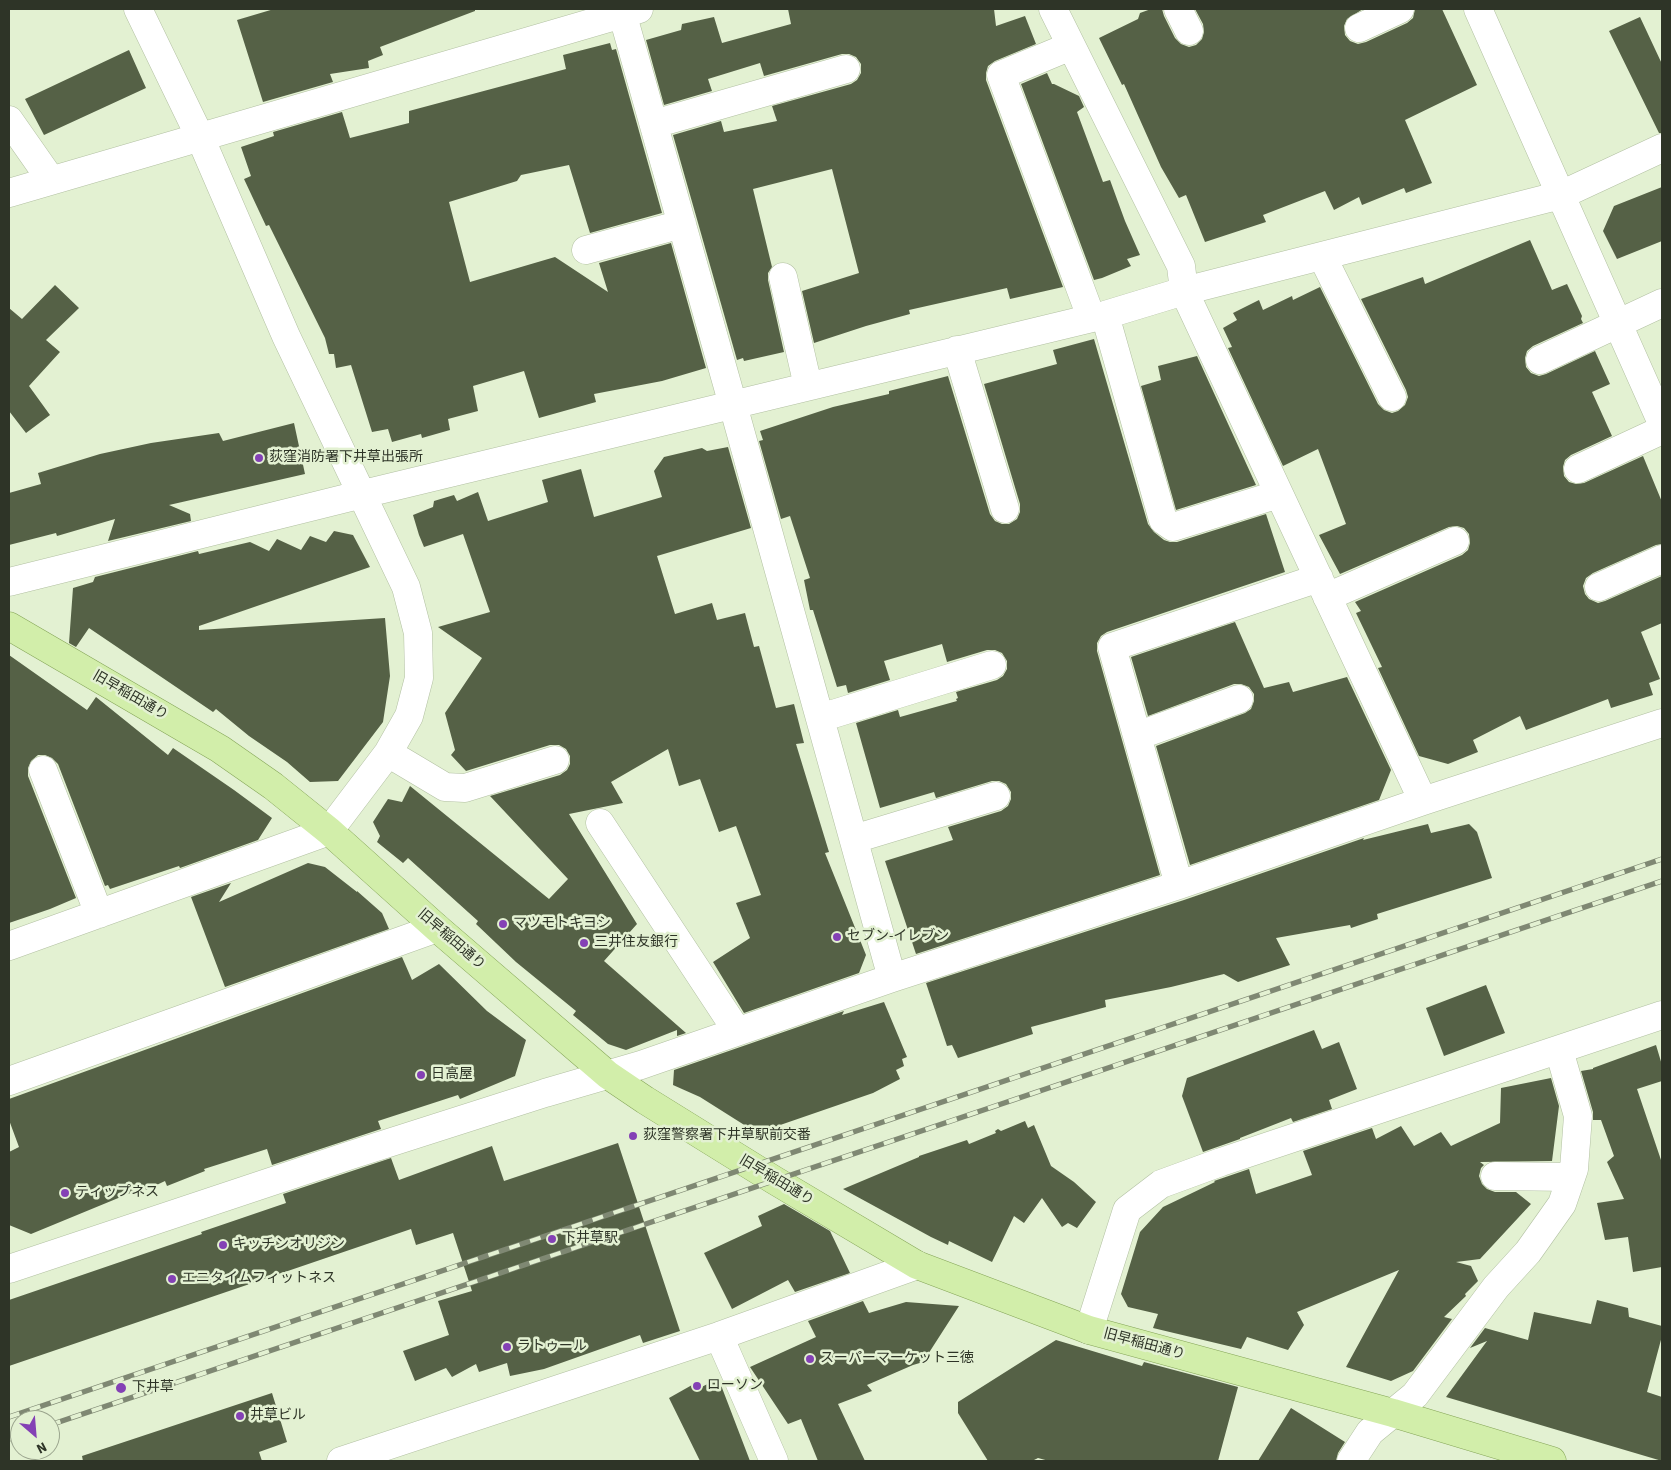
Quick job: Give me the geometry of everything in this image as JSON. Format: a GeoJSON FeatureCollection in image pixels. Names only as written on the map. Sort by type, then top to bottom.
{"type":"FeatureCollection","features":[{"type":"Feature","properties":{"kind":"main road","name":"旧早稲田通り"},"geometry":{"type":"LineString","coordinates":[[9,626],[220,749],[273,786],[329,831],[437,928],[608,1075],[774,1180],[917,1264],[1089,1330],[1393,1413],[1552,1461]]}},
{"type":"Feature","properties":{"kind":"street"},"geometry":{"type":"LineString","coordinates":[[9,946],[329,831],[388,753],[409,716],[419,678],[418,633],[406,587],[286,336],[200,138],[138,9]]}},
{"type":"Feature","properties":{"kind":"street"},"geometry":{"type":"LineString","coordinates":[[1053,9],[1181,266],[1184,291],[1423,801]]}},
{"type":"Feature","properties":{"kind":"street"},"geometry":{"type":"LineString","coordinates":[[1359,28],[1400,9]]}},
{"type":"Feature","properties":{"kind":"street"},"geometry":{"type":"LineString","coordinates":[[1478,9],[1662,424]]}},
{"type":"Feature","properties":{"kind":"street"},"geometry":{"type":"LineString","coordinates":[[9,193],[627,10],[654,124],[892,978]]}},
{"type":"Feature","properties":{"kind":"street"},"geometry":{"type":"LineString","coordinates":[[1071,46],[1001,75],[1098,316],[1162,520],[1173,526],[1279,494]]}},
{"type":"Feature","properties":{"kind":"street"},"geometry":{"type":"LineString","coordinates":[[654,124],[846,69]]}},
{"type":"Feature","properties":{"kind":"street"},"geometry":{"type":"LineString","coordinates":[[9,120],[51,180]]}},
{"type":"Feature","properties":{"kind":"street"},"geometry":{"type":"LineString","coordinates":[[9,582],[1098,316],[1184,291],[1561,195],[1662,148]]}},
{"type":"Feature","properties":{"kind":"street"},"geometry":{"type":"LineString","coordinates":[[586,250],[682,224]]}},
{"type":"Feature","properties":{"kind":"street"},"geometry":{"type":"LineString","coordinates":[[1322,256],[1392,398]]}},
{"type":"Feature","properties":{"kind":"street"},"geometry":{"type":"LineString","coordinates":[[783,277],[808,386]]}},
{"type":"Feature","properties":{"kind":"street"},"geometry":{"type":"LineString","coordinates":[[1540,360],[1662,303]]}},
{"type":"Feature","properties":{"kind":"street"},"geometry":{"type":"LineString","coordinates":[[957,350],[1005,509]]}},
{"type":"Feature","properties":{"kind":"street"},"geometry":{"type":"LineString","coordinates":[[1578,469],[1662,430]]}},
{"type":"Feature","properties":{"kind":"street"},"geometry":{"type":"LineString","coordinates":[[1178,885],[1112,647],[1323,588],[1455,541]]}},
{"type":"Feature","properties":{"kind":"street"},"geometry":{"type":"LineString","coordinates":[[1598,586],[1662,559]]}},
{"type":"Feature","properties":{"kind":"street"},"geometry":{"type":"LineString","coordinates":[[820,718],[992,665]]}},
{"type":"Feature","properties":{"kind":"street"},"geometry":{"type":"LineString","coordinates":[[1137,736],[1239,699]]}},
{"type":"Feature","properties":{"kind":"street"},"geometry":{"type":"LineString","coordinates":[[9,1269],[351,1155],[545,1093],[608,1075],[892,978],[1178,885],[1423,801],[1662,723]]}},
{"type":"Feature","properties":{"kind":"street"},"geometry":{"type":"LineString","coordinates":[[388,753],[445,787],[465,788],[555,760]]}},
{"type":"Feature","properties":{"kind":"street"},"geometry":{"type":"LineString","coordinates":[[43,770],[99,914]]}},
{"type":"Feature","properties":{"kind":"street"},"geometry":{"type":"LineString","coordinates":[[854,838],[996,796]]}},
{"type":"Feature","properties":{"kind":"street"},"geometry":{"type":"LineString","coordinates":[[600,823],[737,1031]]}},
{"type":"Feature","properties":{"kind":"street"},"geometry":{"type":"LineString","coordinates":[[9,1081],[437,928]]}},
{"type":"Feature","properties":{"kind":"street"},"geometry":{"type":"LineString","coordinates":[[1089,1330],[1127,1210],[1161,1184],[1221,1162],[1662,1015]]}},
{"type":"Feature","properties":{"kind":"street"},"geometry":{"type":"LineString","coordinates":[[1351,1461],[1370,1432],[1415,1395],[1496,1287],[1528,1252],[1562,1204],[1574,1169],[1578,1116],[1559,1050]]}},
{"type":"Feature","properties":{"kind":"street"},"geometry":{"type":"LineString","coordinates":[[1495,1176],[1571,1177]]}},
{"type":"Feature","properties":{"kind":"street"},"geometry":{"type":"LineString","coordinates":[[341,1461],[719,1336],[917,1264]]}},
{"type":"Feature","properties":{"kind":"street"},"geometry":{"type":"LineString","coordinates":[[719,1336],[774,1461]]}},
{"type":"Feature","properties":{"kind":"building"},"geometry":{"type":"Polygon","coordinates":[[[274,9],[475,9],[475,11],[380,47],[383,55],[368,61],[369,68],[330,74],[333,82],[263,102],[237,20],[274,9]]]}},
{"type":"Feature","properties":{"kind":"building"},"geometry":{"type":"Polygon","coordinates":[[[788,9],[994,9],[996,26],[1025,16],[1036,44],[995,61],[988,66],[986,80],[1063,287],[1010,299],[1007,288],[909,310],[910,314],[814,343],[802,291],[859,273],[832,169],[753,189],[772,267],[768,273],[768,280],[784,352],[744,361],[743,358],[737,360],[673,135],[721,121],[724,132],[777,121],[772,106],[851,84],[857,80],[861,73],[861,64],[856,57],[842,54],[764,76],[760,63],[708,79],[712,91],[664,105],[646,40],[681,30],[682,24],[714,17],[722,43],[791,24],[788,9]]]}},
{"type":"Feature","properties":{"kind":"building"},"geometry":{"type":"Polygon","coordinates":[[[1151,9],[1162,9],[1175,38],[1181,44],[1189,47],[1196,45],[1202,39],[1204,32],[1203,24],[1195,9],[1363,9],[1347,19],[1344,26],[1345,35],[1350,41],[1358,44],[1407,23],[1413,18],[1415,9],[1442,9],[1477,85],[1405,120],[1432,183],[1406,193],[1404,188],[1362,205],[1359,197],[1334,210],[1325,191],[1263,215],[1266,222],[1205,242],[1186,195],[1179,198],[1161,167],[1124,84],[1122,85],[1099,38],[1138,19],[1140,13],[1151,9]]]}},
{"type":"Feature","properties":{"kind":"building"},"geometry":{"type":"Polygon","coordinates":[[[1640,17],[1662,64],[1662,133],[1659,133],[1609,31],[1640,17]]]}},
{"type":"Feature","properties":{"kind":"building"},"geometry":{"type":"Polygon","coordinates":[[[610,43],[612,50],[616,49],[662,213],[590,233],[569,165],[521,175],[517,181],[449,202],[470,282],[555,257],[608,292],[599,263],[671,243],[706,368],[662,381],[594,394],[596,402],[539,418],[524,371],[473,386],[478,411],[448,419],[450,430],[422,438],[421,434],[392,442],[388,429],[372,432],[351,365],[336,368],[334,354],[329,354],[325,338],[269,225],[266,226],[244,179],[251,176],[241,147],[274,136],[273,132],[342,112],[350,138],[409,123],[409,111],[566,69],[563,55],[610,43]]]}},
{"type":"Feature","properties":{"kind":"building"},"geometry":{"type":"Polygon","coordinates":[[[129,50],[146,88],[44,135],[25,99],[129,50]]]}},
{"type":"Feature","properties":{"kind":"building"},"geometry":{"type":"Polygon","coordinates":[[[1047,73],[1052,84],[1079,96],[1084,107],[1077,112],[1103,182],[1110,180],[1140,255],[1127,259],[1131,266],[1094,280],[1021,84],[1047,73]]]}},
{"type":"Feature","properties":{"kind":"building"},"geometry":{"type":"Polygon","coordinates":[[[1662,187],[1662,241],[1617,259],[1603,231],[1614,206],[1662,187]]]}},
{"type":"Feature","properties":{"kind":"building"},"geometry":{"type":"Polygon","coordinates":[[[1530,240],[1552,290],[1567,284],[1582,316],[1583,323],[1533,346],[1527,351],[1525,358],[1526,367],[1531,373],[1539,376],[1595,351],[1610,384],[1592,392],[1612,436],[1571,455],[1565,460],[1563,467],[1564,476],[1569,482],[1576,484],[1584,483],[1643,456],[1662,502],[1662,544],[1593,573],[1586,578],[1583,586],[1585,594],[1589,599],[1598,603],[1662,576],[1662,623],[1641,632],[1660,679],[1649,683],[1653,695],[1611,708],[1608,699],[1526,730],[1520,716],[1473,740],[1478,752],[1448,764],[1419,756],[1378,668],[1382,667],[1356,613],[1361,611],[1355,602],[1462,555],[1468,550],[1470,543],[1469,534],[1464,528],[1457,526],[1449,527],[1340,574],[1319,535],[1346,524],[1318,449],[1283,466],[1228,348],[1232,347],[1223,328],[1237,320],[1233,313],[1259,300],[1263,310],[1292,296],[1293,300],[1320,287],[1378,404],[1384,410],[1392,413],[1405,405],[1408,397],[1361,299],[1423,277],[1425,284],[1530,240]]]}},
{"type":"Feature","properties":{"kind":"building"},"geometry":{"type":"Polygon","coordinates":[[[55,285],[79,308],[46,340],[60,352],[29,386],[50,415],[26,433],[9,411],[9,308],[22,319],[55,285]]]}},
{"type":"Feature","properties":{"kind":"building"},"geometry":{"type":"Polygon","coordinates":[[[1094,339],[1148,524],[1154,532],[1164,540],[1177,542],[1266,514],[1285,572],[1107,632],[1101,636],[1097,643],[1097,651],[1160,875],[916,954],[885,861],[953,840],[948,827],[1001,811],[1008,806],[1011,792],[1006,784],[992,781],[936,798],[934,792],[880,808],[856,723],[898,710],[900,717],[957,701],[956,692],[997,680],[1003,676],[1007,669],[1007,661],[1002,653],[995,650],[987,650],[947,662],[942,644],[884,661],[890,680],[848,693],[846,685],[837,687],[813,610],[810,610],[804,580],[810,578],[790,516],[781,519],[759,441],[763,440],[760,431],[833,407],[889,394],[889,391],[948,376],[990,514],[995,521],[1009,524],[1017,519],[1020,512],[1020,504],[984,384],[1057,364],[1053,350],[1094,339]]]}},
{"type":"Feature","properties":{"kind":"building"},"geometry":{"type":"Polygon","coordinates":[[[1197,356],[1256,485],[1176,510],[1141,386],[1161,380],[1158,366],[1197,356]]]}},
{"type":"Feature","properties":{"kind":"building"},"geometry":{"type":"Polygon","coordinates":[[[294,423],[305,474],[169,505],[190,514],[191,521],[108,541],[115,519],[57,536],[56,533],[9,545],[9,493],[41,484],[38,473],[100,454],[151,443],[219,433],[223,441],[294,423]]]}},
{"type":"Feature","properties":{"kind":"building"},"geometry":{"type":"Polygon","coordinates":[[[728,447],[751,528],[657,556],[675,614],[712,603],[717,620],[745,613],[754,647],[759,646],[776,708],[794,704],[804,743],[796,744],[829,852],[825,853],[866,955],[859,973],[744,1013],[713,962],[750,938],[736,903],[761,895],[736,826],[719,832],[700,779],[679,786],[668,749],[611,782],[623,803],[569,814],[637,924],[604,961],[686,1033],[677,1036],[677,1030],[626,1050],[608,1044],[573,1015],[576,1011],[516,962],[476,924],[478,921],[408,858],[403,863],[377,842],[380,836],[373,822],[388,799],[402,802],[410,786],[549,899],[568,879],[490,796],[560,775],[567,770],[570,764],[570,756],[566,749],[559,745],[550,745],[466,771],[451,755],[455,750],[445,713],[482,658],[438,627],[490,612],[463,534],[424,547],[413,515],[433,507],[434,501],[454,495],[457,501],[478,492],[488,521],[548,502],[542,480],[581,469],[594,517],[662,497],[654,471],[664,457],[702,448],[707,451],[728,447]]]}},
{"type":"Feature","properties":{"kind":"building"},"geometry":{"type":"Polygon","coordinates":[[[334,531],[353,535],[370,567],[199,626],[199,630],[385,618],[390,676],[383,722],[338,781],[310,782],[287,762],[249,736],[216,709],[213,712],[89,628],[76,647],[69,643],[73,588],[93,582],[95,577],[198,551],[199,554],[250,542],[269,551],[277,539],[301,550],[310,536],[326,542],[334,531]]]}},
{"type":"Feature","properties":{"kind":"building"},"geometry":{"type":"Polygon","coordinates":[[[1235,622],[1264,688],[1289,682],[1293,692],[1347,677],[1391,770],[1379,800],[1190,865],[1156,746],[1245,713],[1251,709],[1254,694],[1249,687],[1234,684],[1148,716],[1131,657],[1235,622]]]}},
{"type":"Feature","properties":{"kind":"building"},"geometry":{"type":"Polygon","coordinates":[[[9,655],[87,710],[96,697],[168,755],[173,748],[272,818],[258,840],[180,868],[179,866],[110,889],[108,885],[105,886],[58,764],[52,758],[38,755],[31,761],[28,768],[28,776],[76,898],[9,923],[9,655]]]}},
{"type":"Feature","properties":{"kind":"building"},"geometry":{"type":"Polygon","coordinates":[[[1428,824],[1431,833],[1469,824],[1477,832],[1492,878],[1377,914],[1378,919],[1351,928],[1350,925],[1276,938],[1290,965],[1238,982],[1224,974],[1105,1000],[1106,1007],[1031,1027],[1033,1034],[958,1058],[952,1045],[947,1046],[926,983],[1184,900],[1364,838],[1363,840],[1428,824]]]}},
{"type":"Feature","properties":{"kind":"building"},"geometry":{"type":"Polygon","coordinates":[[[308,863],[325,867],[357,891],[382,913],[389,929],[225,987],[191,897],[231,883],[219,902],[308,863]]]}},
{"type":"Feature","properties":{"kind":"building"},"geometry":{"type":"Polygon","coordinates":[[[402,957],[412,980],[439,964],[487,1011],[526,1040],[515,1076],[460,1099],[458,1095],[378,1121],[381,1129],[272,1165],[267,1149],[204,1169],[205,1171],[167,1186],[165,1181],[146,1190],[145,1187],[31,1234],[9,1225],[9,1152],[19,1147],[9,1120],[9,1099],[402,957]]]}},
{"type":"Feature","properties":{"kind":"building"},"geometry":{"type":"Polygon","coordinates":[[[1486,985],[1505,1033],[1444,1056],[1426,1008],[1486,985]]]}},
{"type":"Feature","properties":{"kind":"building"},"geometry":{"type":"Polygon","coordinates":[[[884,1002],[907,1057],[902,1059],[904,1066],[896,1070],[900,1079],[873,1093],[757,1133],[700,1097],[673,1085],[674,1070],[844,1011],[842,1015],[884,1002]]]}},
{"type":"Feature","properties":{"kind":"building"},"geometry":{"type":"Polygon","coordinates":[[[1314,1030],[1322,1049],[1339,1042],[1357,1089],[1329,1100],[1332,1109],[1293,1122],[1291,1118],[1203,1152],[1182,1096],[1187,1078],[1314,1030]]]}},
{"type":"Feature","properties":{"kind":"building"},"geometry":{"type":"Polygon","coordinates":[[[1656,1045],[1662,1065],[1662,1081],[1637,1089],[1662,1163],[1662,1267],[1633,1272],[1628,1237],[1605,1240],[1597,1203],[1624,1199],[1607,1162],[1614,1156],[1601,1120],[1593,1120],[1593,1112],[1581,1071],[1593,1069],[1656,1045]]]}},
{"type":"Feature","properties":{"kind":"building"},"geometry":{"type":"Polygon","coordinates":[[[1551,1078],[1559,1106],[1552,1161],[1480,1162],[1484,1165],[1479,1176],[1482,1184],[1487,1189],[1495,1192],[1516,1192],[1531,1204],[1480,1259],[1456,1262],[1471,1266],[1478,1281],[1465,1294],[1466,1296],[1444,1317],[1452,1319],[1413,1371],[1391,1381],[1346,1367],[1399,1270],[1297,1312],[1304,1325],[1288,1350],[1247,1337],[1241,1349],[1153,1328],[1158,1314],[1128,1307],[1121,1294],[1140,1232],[1163,1207],[1214,1181],[1249,1169],[1256,1194],[1312,1175],[1303,1151],[1372,1128],[1376,1139],[1401,1126],[1414,1146],[1441,1132],[1451,1146],[1500,1123],[1501,1088],[1551,1078]]]}},
{"type":"Feature","properties":{"kind":"building"},"geometry":{"type":"Polygon","coordinates":[[[1025,1121],[1028,1128],[1034,1125],[1051,1166],[1074,1182],[1096,1202],[1077,1228],[1068,1223],[1062,1227],[1042,1198],[1024,1223],[1014,1216],[992,1262],[949,1241],[948,1245],[931,1237],[843,1189],[919,1156],[967,1140],[969,1144],[996,1133],[995,1131],[998,1129],[1001,1131],[1025,1121]]]}},
{"type":"Feature","properties":{"kind":"building"},"geometry":{"type":"Polygon","coordinates":[[[618,1143],[680,1331],[643,1343],[640,1335],[544,1369],[510,1376],[507,1363],[479,1372],[476,1364],[452,1377],[446,1368],[415,1381],[403,1351],[449,1335],[438,1301],[472,1291],[453,1233],[416,1245],[411,1229],[9,1366],[9,1300],[286,1203],[283,1194],[391,1158],[399,1180],[492,1146],[504,1181],[618,1143]]]}},
{"type":"Feature","properties":{"kind":"building"},"geometry":{"type":"Polygon","coordinates":[[[784,1204],[830,1231],[850,1273],[795,1292],[788,1280],[732,1309],[704,1253],[762,1226],[758,1216],[784,1204]]]}},
{"type":"Feature","properties":{"kind":"building"},"geometry":{"type":"Polygon","coordinates":[[[1597,1300],[1628,1308],[1629,1317],[1662,1326],[1662,1336],[1647,1392],[1662,1397],[1662,1461],[1446,1397],[1487,1341],[1470,1348],[1485,1328],[1528,1340],[1534,1312],[1591,1324],[1597,1300]]]}},
{"type":"Feature","properties":{"kind":"building"},"geometry":{"type":"Polygon","coordinates":[[[863,1301],[869,1313],[906,1302],[959,1306],[923,1362],[867,1385],[872,1391],[838,1404],[865,1461],[818,1461],[801,1419],[788,1424],[750,1367],[816,1337],[808,1321],[863,1301]]]}},
{"type":"Feature","properties":{"kind":"building"},"geometry":{"type":"Polygon","coordinates":[[[1056,1340],[1142,1366],[1144,1362],[1238,1387],[1218,1461],[1049,1461],[1038,1458],[1032,1461],[988,1461],[958,1413],[958,1402],[1056,1340]]]}},
{"type":"Feature","properties":{"kind":"building"},"geometry":{"type":"Polygon","coordinates":[[[715,1380],[716,1382],[719,1380],[750,1461],[700,1461],[669,1398],[692,1385],[696,1390],[715,1380]]]}},
{"type":"Feature","properties":{"kind":"building","name":"井草ビル"},"geometry":{"type":"Polygon","coordinates":[[[272,1393],[287,1442],[259,1452],[262,1461],[83,1461],[82,1456],[272,1393]]]}},
{"type":"Feature","properties":{"kind":"building"},"geometry":{"type":"Polygon","coordinates":[[[1291,1408],[1345,1442],[1338,1453],[1336,1461],[1258,1461],[1291,1408]]]}},
{"type":"Feature","properties":{"kind":"railway"},"geometry":{"type":"LineString","coordinates":[[9,1417],[1662,859]]}},
{"type":"Feature","properties":{"kind":"railway"},"geometry":{"type":"LineString","coordinates":[[60,1422],[1662,881]]}},
{"type":"Feature","properties":{"kind":"place","name":"荻窪消防署下井草出張所"},"geometry":{"type":"Point","coordinates":[259,458]}},
{"type":"Feature","properties":{"kind":"place","name":"マツモトキヨシ"},"geometry":{"type":"Point","coordinates":[503,924]}},
{"type":"Feature","properties":{"kind":"place","name":"セブン-イレブン"},"geometry":{"type":"Point","coordinates":[837,937]}},
{"type":"Feature","properties":{"kind":"place","name":"三井住友銀行"},"geometry":{"type":"Point","coordinates":[584,943]}},
{"type":"Feature","properties":{"kind":"place","name":"日高屋"},"geometry":{"type":"Point","coordinates":[421,1075]}},
{"type":"Feature","properties":{"kind":"place","name":"荻窪警察署下井草駅前交番"},"geometry":{"type":"Point","coordinates":[633,1136]}},
{"type":"Feature","properties":{"kind":"place","name":"ティップネス"},"geometry":{"type":"Point","coordinates":[65,1193]}},
{"type":"Feature","properties":{"kind":"place","name":"下井草駅"},"geometry":{"type":"Point","coordinates":[552,1239]}},
{"type":"Feature","properties":{"kind":"place","name":"キッチンオリジン"},"geometry":{"type":"Point","coordinates":[223,1245]}},
{"type":"Feature","properties":{"kind":"place","name":"エニタイムフィットネス"},"geometry":{"type":"Point","coordinates":[172,1279]}},
{"type":"Feature","properties":{"kind":"place","name":"ラトゥール"},"geometry":{"type":"Point","coordinates":[507,1347]}},
{"type":"Feature","properties":{"kind":"place","name":"スーパーマーケット三徳"},"geometry":{"type":"Point","coordinates":[810,1359]}},
{"type":"Feature","properties":{"kind":"place","name":"ローソン"},"geometry":{"type":"Point","coordinates":[697,1386]}},
{"type":"Feature","properties":{"kind":"place","name":"下井草"},"geometry":{"type":"Point","coordinates":[121,1388]}},
{"type":"Feature","properties":{"kind":"place","name":"井草ビル"},"geometry":{"type":"Point","coordinates":[240,1416]}}]}
